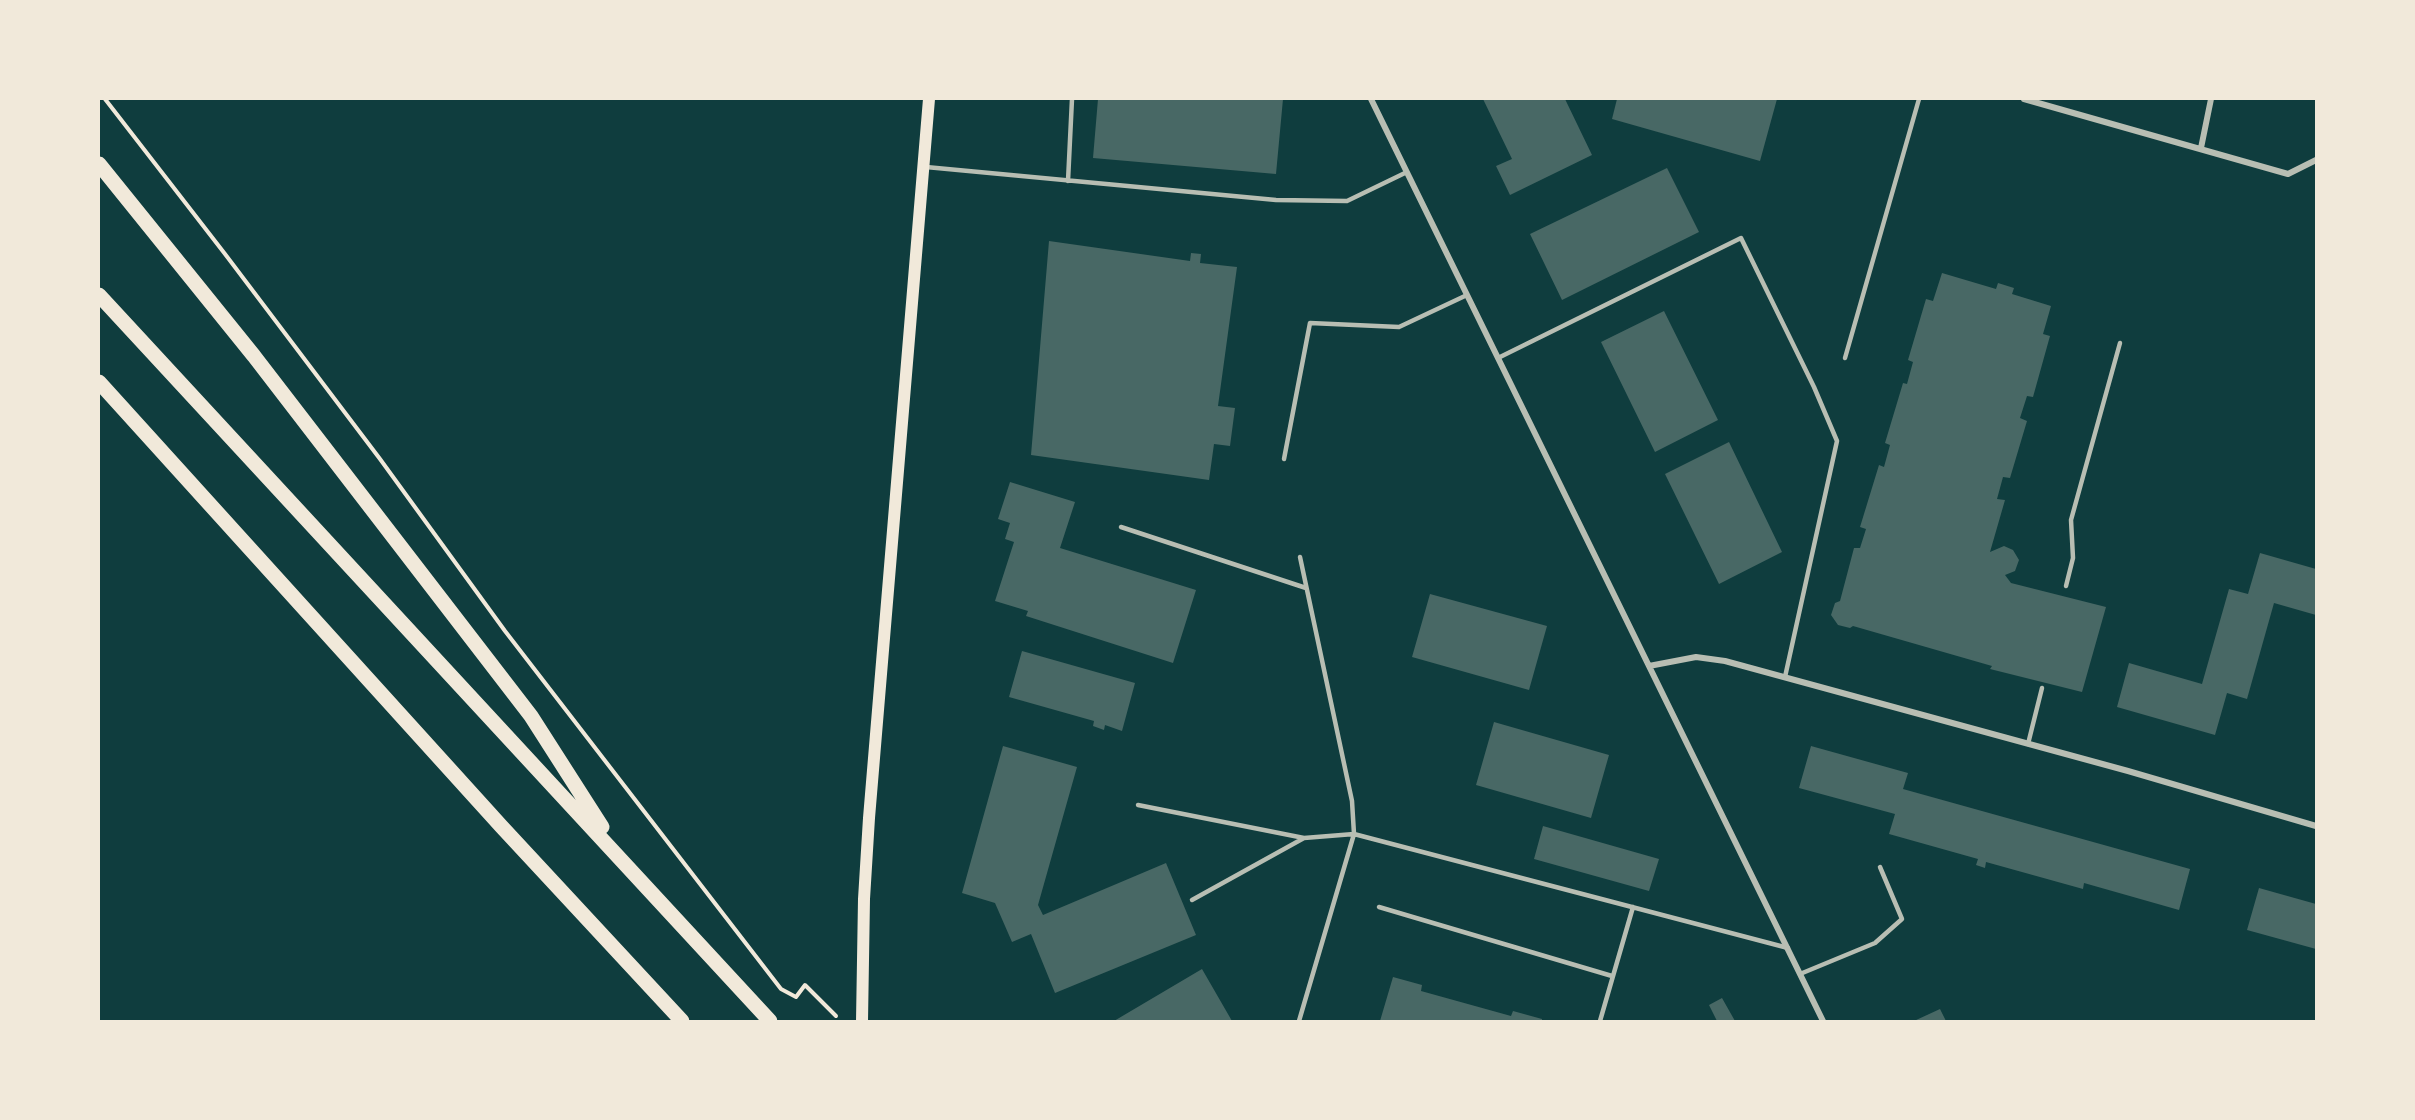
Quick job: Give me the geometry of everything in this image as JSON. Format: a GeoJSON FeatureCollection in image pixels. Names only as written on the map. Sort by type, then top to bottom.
{"type":"FeatureCollection","features":[{"type":"Feature","properties":{"kind":"main road"},"geometry":{"type":"LineString","coordinates":[[862,1021],[863,910],[868,829],[929,99]]}},
{"type":"Feature","properties":{"kind":"main road"},"geometry":{"type":"LineString","coordinates":[[99,164],[247,347],[531,716],[623,860]]}},
{"type":"Feature","properties":{"kind":"main road"},"geometry":{"type":"LineString","coordinates":[[99,295],[770,1021]]}},
{"type":"Feature","properties":{"kind":"main road"},"geometry":{"type":"LineString","coordinates":[[99,382],[501,826],[682,1021]]}},
{"type":"Feature","properties":{"kind":"street"},"geometry":{"type":"LineString","coordinates":[[1371,99],[1823,1021]]}},
{"type":"Feature","properties":{"kind":"street"},"geometry":{"type":"LineString","coordinates":[[2024,99],[2288,174],[2316,160]]}},
{"type":"Feature","properties":{"kind":"street"},"geometry":{"type":"LineString","coordinates":[[2201,148],[2211,99]]}},
{"type":"Feature","properties":{"kind":"street"},"geometry":{"type":"LineString","coordinates":[[1649,666],[1696,657],[1725,661],[2316,826]]}},
{"type":"Feature","properties":{"kind":"lane"},"geometry":{"type":"LineString","coordinates":[[1068,181],[1072,99]]}},
{"type":"Feature","properties":{"kind":"lane"},"geometry":{"type":"LineString","coordinates":[[1845,358],[1919,99]]}},
{"type":"Feature","properties":{"kind":"lane"},"geometry":{"type":"LineString","coordinates":[[924,166],[1276,200],[1347,201],[1407,172]]}},
{"type":"Feature","properties":{"kind":"lane"},"geometry":{"type":"LineString","coordinates":[[1498,358],[1741,238],[1814,387],[1837,441],[1785,677]]}},
{"type":"Feature","properties":{"kind":"lane"},"geometry":{"type":"LineString","coordinates":[[1284,459],[1310,323],[1399,327],[1467,296]]}},
{"type":"Feature","properties":{"kind":"lane"},"geometry":{"type":"LineString","coordinates":[[2066,586],[2073,558],[2071,520],[2120,343]]}},
{"type":"Feature","properties":{"kind":"lane"},"geometry":{"type":"LineString","coordinates":[[1121,527],[1306,588]]}},
{"type":"Feature","properties":{"kind":"lane"},"geometry":{"type":"LineString","coordinates":[[1299,1021],[1353,834],[1352,801],[1300,557]]}},
{"type":"Feature","properties":{"kind":"lane"},"geometry":{"type":"LineString","coordinates":[[2028,744],[2042,688]]}},
{"type":"Feature","properties":{"kind":"lane"},"geometry":{"type":"LineString","coordinates":[[1138,804],[1304,838],[1353,834],[1788,948]]}},
{"type":"Feature","properties":{"kind":"lane"},"geometry":{"type":"LineString","coordinates":[[1191,900],[1304,838]]}},
{"type":"Feature","properties":{"kind":"lane"},"geometry":{"type":"LineString","coordinates":[[1800,974],[1875,943],[1902,919],[1880,867]]}},
{"type":"Feature","properties":{"kind":"lane"},"geometry":{"type":"LineString","coordinates":[[1379,907],[1612,976]]}},
{"type":"Feature","properties":{"kind":"lane"},"geometry":{"type":"LineString","coordinates":[[1600,1021],[1633,907]]}},
{"type":"Feature","properties":{"kind":"path"},"geometry":{"type":"LineString","coordinates":[[105,99],[380,459],[505,632],[781,989],[796,997],[805,985],[840,1021]]}},
{"type":"Feature","properties":{"kind":"building"},"geometry":{"type":"Polygon","coordinates":[[[1098,99],[1283,99],[1276,174],[1093,158],[1098,99]]]}},
{"type":"Feature","properties":{"kind":"building"},"geometry":{"type":"Polygon","coordinates":[[[1483,99],[1565,99],[1592,155],[1510,195],[1496,166],[1512,159],[1483,99]]]}},
{"type":"Feature","properties":{"kind":"building"},"geometry":{"type":"Polygon","coordinates":[[[1617,99],[1777,99],[1760,161],[1612,119],[1617,99]]]}},
{"type":"Feature","properties":{"kind":"building"},"geometry":{"type":"Polygon","coordinates":[[[1667,168],[1699,232],[1562,300],[1530,234],[1667,168]]]}},
{"type":"Feature","properties":{"kind":"building"},"geometry":{"type":"Polygon","coordinates":[[[1049,241],[1190,261],[1191,253],[1201,254],[1200,263],[1237,267],[1218,406],[1235,408],[1230,446],[1214,444],[1209,480],[1031,455],[1049,241]]]}},
{"type":"Feature","properties":{"kind":"building"},"geometry":{"type":"Polygon","coordinates":[[[1942,273],[1996,289],[1998,283],[2014,288],[2012,294],[2051,306],[2043,334],[2050,336],[2033,397],[2027,396],[2020,418],[2027,421],[2010,478],[2003,477],[1997,499],[2005,500],[1990,552],[2004,546],[2013,550],[2019,560],[2015,571],[2005,575],[2011,583],[2106,607],[2082,692],[1990,669],[1992,666],[1853,626],[1850,628],[1838,625],[1831,615],[1835,603],[1840,601],[1854,548],[1860,548],[1866,529],[1860,527],[1879,465],[1884,467],[1890,445],[1885,443],[1903,383],[1907,384],[1913,362],[1908,360],[1926,299],[1933,301],[1942,273]]]}},
{"type":"Feature","properties":{"kind":"building"},"geometry":{"type":"Polygon","coordinates":[[[1664,311],[1718,420],[1655,452],[1601,342],[1664,311]]]}},
{"type":"Feature","properties":{"kind":"building"},"geometry":{"type":"Polygon","coordinates":[[[1729,442],[1782,552],[1719,584],[1665,474],[1729,442]]]}},
{"type":"Feature","properties":{"kind":"building"},"geometry":{"type":"Polygon","coordinates":[[[1010,482],[1075,502],[1060,548],[1196,590],[1173,663],[1026,616],[1028,611],[995,601],[1014,542],[1005,539],[1010,523],[998,519],[1010,482]]]}},
{"type":"Feature","properties":{"kind":"building"},"geometry":{"type":"Polygon","coordinates":[[[2260,553],[2316,569],[2316,615],[2274,603],[2247,699],[2227,693],[2215,735],[2117,707],[2129,663],[2202,684],[2229,589],[2248,594],[2260,553]]]}},
{"type":"Feature","properties":{"kind":"building"},"geometry":{"type":"Polygon","coordinates":[[[1430,594],[1547,626],[1529,690],[1412,657],[1430,594]]]}},
{"type":"Feature","properties":{"kind":"building"},"geometry":{"type":"Polygon","coordinates":[[[1022,651],[1135,683],[1122,731],[1105,725],[1104,730],[1093,726],[1094,721],[1009,697],[1022,651]]]}},
{"type":"Feature","properties":{"kind":"building"},"geometry":{"type":"Polygon","coordinates":[[[1494,722],[1609,755],[1591,818],[1476,785],[1494,722]]]}},
{"type":"Feature","properties":{"kind":"building"},"geometry":{"type":"Polygon","coordinates":[[[1003,746],[1077,767],[1038,905],[1043,915],[1166,863],[1196,935],[1055,993],[1031,934],[1012,942],[995,903],[962,893],[1003,746]]]}},
{"type":"Feature","properties":{"kind":"building"},"geometry":{"type":"Polygon","coordinates":[[[1811,746],[1908,773],[1903,789],[2190,869],[2179,910],[2084,883],[2083,889],[1986,862],[1985,868],[1976,865],[1978,859],[1889,834],[1895,814],[1799,788],[1811,746]]]}},
{"type":"Feature","properties":{"kind":"building"},"geometry":{"type":"Polygon","coordinates":[[[1543,826],[1659,859],[1649,891],[1534,859],[1543,826]]]}},
{"type":"Feature","properties":{"kind":"building"},"geometry":{"type":"Polygon","coordinates":[[[2259,888],[2316,904],[2316,949],[2247,930],[2259,888]]]}},
{"type":"Feature","properties":{"kind":"building"},"geometry":{"type":"Polygon","coordinates":[[[1202,969],[1232,1021],[1114,1021],[1202,969]]]}},
{"type":"Feature","properties":{"kind":"building"},"geometry":{"type":"Polygon","coordinates":[[[1393,977],[1422,985],[1421,991],[1511,1016],[1513,1011],[1542,1019],[1542,1021],[1380,1021],[1393,977]]]}},
{"type":"Feature","properties":{"kind":"building"},"geometry":{"type":"Polygon","coordinates":[[[1722,998],[1735,1021],[1717,1021],[1709,1005],[1722,998]]]}},
{"type":"Feature","properties":{"kind":"building"},"geometry":{"type":"Polygon","coordinates":[[[1940,1009],[1946,1021],[1914,1021],[1940,1009]]]}}]}
